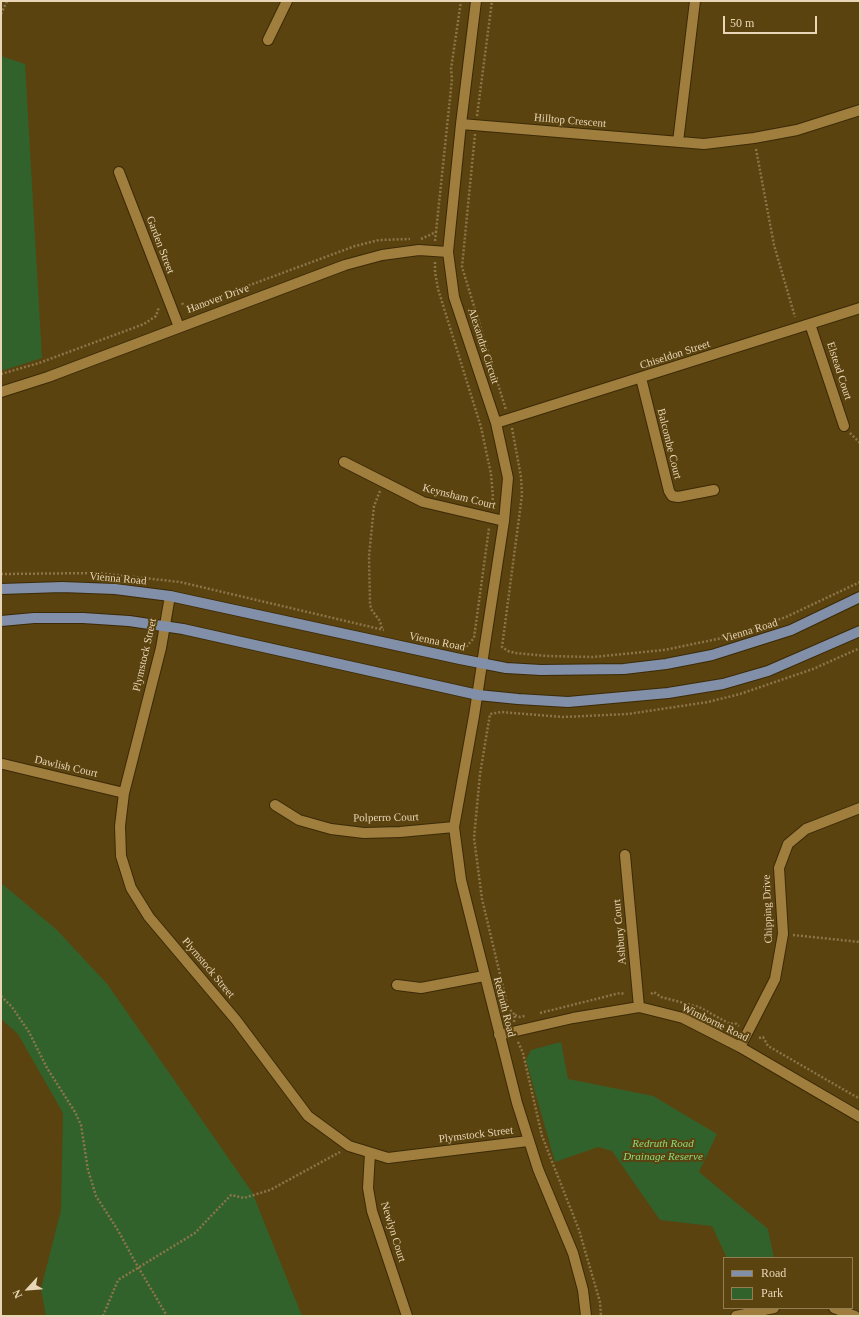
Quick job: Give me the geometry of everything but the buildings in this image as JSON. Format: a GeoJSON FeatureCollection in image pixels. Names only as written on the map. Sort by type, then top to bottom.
{"type":"FeatureCollection","features":[{"type":"Feature","properties":{"kind":"main road","name":"Vienna Road"},"geometry":{"type":"LineString","coordinates":[[1,590],[62,587],[100,588],[170,596],[482,664],[541,670],[624,669],[666,664],[712,655],[756,643],[791,630],[860,597]]}},
{"type":"Feature","properties":{"kind":"main road"},"geometry":{"type":"LineString","coordinates":[[1,621],[34,618],[83,618],[164,626],[478,695],[518,700],[568,702],[613,699],[675,692],[724,684],[768,671],[860,631]]}},
{"type":"Feature","properties":{"kind":"street"},"geometry":{"type":"LineString","coordinates":[[268,40],[287,1]]}},
{"type":"Feature","properties":{"kind":"street","name":"Alexandra Circuit"},"geometry":{"type":"LineString","coordinates":[[476,1],[461,124],[448,252],[454,297],[496,423],[508,478],[504,520],[478,695]]}},
{"type":"Feature","properties":{"kind":"street"},"geometry":{"type":"LineString","coordinates":[[678,142],[686,60],[695,1]]}},
{"type":"Feature","properties":{"kind":"street","name":"Hilltop Crescent"},"geometry":{"type":"LineString","coordinates":[[461,124],[704,144],[754,138],[797,130],[860,110]]}},
{"type":"Feature","properties":{"kind":"street","name":"Garden Street"},"geometry":{"type":"LineString","coordinates":[[119,172],[179,327]]}},
{"type":"Feature","properties":{"kind":"street","name":"Hanover Drive"},"geometry":{"type":"LineString","coordinates":[[1,392],[48,377],[345,265],[382,255],[419,250],[448,252]]}},
{"type":"Feature","properties":{"kind":"street","name":"Chiseldon Street"},"geometry":{"type":"LineString","coordinates":[[496,423],[860,308]]}},
{"type":"Feature","properties":{"kind":"street","name":"Elstead Court"},"geometry":{"type":"LineString","coordinates":[[810,324],[844,426]]}},
{"type":"Feature","properties":{"kind":"street","name":"Balcombe Court"},"geometry":{"type":"LineString","coordinates":[[641,378],[669,491],[672,496],[678,497],[714,490]]}},
{"type":"Feature","properties":{"kind":"street","name":"Keynsham Court"},"geometry":{"type":"LineString","coordinates":[[344,462],[423,502],[504,520]]}},
{"type":"Feature","properties":{"kind":"street","name":"Plymstock Street"},"geometry":{"type":"LineString","coordinates":[[170,596],[161,648],[124,793],[120,826],[121,856],[131,888],[149,917],[236,1020],[308,1116],[349,1146],[388,1158],[528,1141]]}},
{"type":"Feature","properties":{"kind":"street","name":"Redruth Road"},"geometry":{"type":"LineString","coordinates":[[478,695],[454,827],[461,880],[499,1035],[528,1141],[573,1253],[583,1290],[586,1316]]}},
{"type":"Feature","properties":{"kind":"street","name":"Dawlish Court"},"geometry":{"type":"LineString","coordinates":[[3,764],[124,793]]}},
{"type":"Feature","properties":{"kind":"street","name":"Polperro Court"},"geometry":{"type":"LineString","coordinates":[[275,805],[299,820],[331,829],[371,832],[454,827]]}},
{"type":"Feature","properties":{"kind":"street","name":"Chipping Drive"},"geometry":{"type":"LineString","coordinates":[[740,1047],[775,979],[783,934],[779,868],[788,844],[806,829],[860,808]]}},
{"type":"Feature","properties":{"kind":"street","name":"Ashbury Court"},"geometry":{"type":"LineString","coordinates":[[625,855],[639,1007]]}},
{"type":"Feature","properties":{"kind":"street"},"geometry":{"type":"LineString","coordinates":[[397,985],[422,988],[484,976]]}},
{"type":"Feature","properties":{"kind":"street","name":"Wimborne Road"},"geometry":{"type":"LineString","coordinates":[[499,1035],[573,1018],[639,1007],[683,1018],[740,1047],[860,1117]]}},
{"type":"Feature","properties":{"kind":"street","name":"Newlyn Court"},"geometry":{"type":"LineString","coordinates":[[370,1153],[368,1188],[372,1211],[407,1316]]}},
{"type":"Feature","properties":{"kind":"street"},"geometry":{"type":"LineString","coordinates":[[742,1316],[770,1309]]}},
{"type":"Feature","properties":{"kind":"street"},"geometry":{"type":"LineString","coordinates":[[837,1309],[855,1316]]}},
{"type":"Feature","properties":{"kind":"path"},"geometry":{"type":"LineString","coordinates":[[1,14],[8,1]]}},
{"type":"Feature","properties":{"kind":"path"},"geometry":{"type":"LineString","coordinates":[[435,240],[452,79],[451,69],[462,1]]}},
{"type":"Feature","properties":{"kind":"path"},"geometry":{"type":"LineString","coordinates":[[492,1],[476,125],[462,267],[514,434],[521,477],[522,495],[502,647],[508,652],[523,654],[593,657],[664,650],[737,635]]}},
{"type":"Feature","properties":{"kind":"path"},"geometry":{"type":"LineString","coordinates":[[754,138],[774,245],[798,328]]}},
{"type":"Feature","properties":{"kind":"path"},"geometry":{"type":"LineString","coordinates":[[180,301],[184,306],[191,307],[356,246],[379,240],[421,239],[436,232]]}},
{"type":"Feature","properties":{"kind":"path"},"geometry":{"type":"LineString","coordinates":[[435,265],[438,289],[480,427],[491,474],[492,505]]}},
{"type":"Feature","properties":{"kind":"path"},"geometry":{"type":"LineString","coordinates":[[1,374],[39,363],[144,324],[156,316],[159,306]]}},
{"type":"Feature","properties":{"kind":"path"},"geometry":{"type":"LineString","coordinates":[[382,629],[380,621],[371,609],[370,604],[369,556],[374,506],[383,483]]}},
{"type":"Feature","properties":{"kind":"path"},"geometry":{"type":"LineString","coordinates":[[451,645],[467,646],[474,638],[489,530]]}},
{"type":"Feature","properties":{"kind":"path"},"geometry":{"type":"LineString","coordinates":[[1,574],[98,573],[180,582],[388,631]]}},
{"type":"Feature","properties":{"kind":"path"},"geometry":{"type":"LineString","coordinates":[[751,630],[786,617],[860,582]]}},
{"type":"Feature","properties":{"kind":"path"},"geometry":{"type":"LineString","coordinates":[[501,712],[490,714],[480,774],[474,838],[482,899],[508,1008],[515,1015],[520,1017],[526,1016]]}},
{"type":"Feature","properties":{"kind":"path"},"geometry":{"type":"LineString","coordinates":[[783,934],[860,942]]}},
{"type":"Feature","properties":{"kind":"path"},"geometry":{"type":"LineString","coordinates":[[651,994],[654,992],[661,997],[699,1007],[730,1024],[735,1023],[740,1026]]}},
{"type":"Feature","properties":{"kind":"path"},"geometry":{"type":"LineString","coordinates":[[533,1014],[620,993],[625,994]]}},
{"type":"Feature","properties":{"kind":"path"},"geometry":{"type":"LineString","coordinates":[[1,996],[12,1007],[29,1032],[81,1125],[88,1170],[96,1196],[120,1232],[167,1316]]}},
{"type":"Feature","properties":{"kind":"path"},"geometry":{"type":"LineString","coordinates":[[515,1015],[513,1032],[523,1052],[542,1136],[579,1230],[600,1302],[601,1316]]}},
{"type":"Feature","properties":{"kind":"path"},"geometry":{"type":"LineString","coordinates":[[759,1038],[763,1037],[768,1046],[860,1099]]}},
{"type":"Feature","properties":{"kind":"path"},"geometry":{"type":"LineString","coordinates":[[103,1316],[118,1280],[195,1233],[231,1195],[244,1198],[270,1190],[349,1146]]}},
{"type":"Feature","properties":{"kind":"green space"},"geometry":{"type":"Polygon","coordinates":[[[1,56],[25,64],[42,358],[1,371],[1,56]]]}},
{"type":"Feature","properties":{"kind":"green space"},"geometry":{"type":"Polygon","coordinates":[[[1,883],[57,930],[108,985],[252,1192],[302,1316],[46,1316],[41,1289],[61,1210],[63,1113],[18,1034],[1,1019],[1,883]]]}},
{"type":"Feature","properties":{"kind":"green space","name":"Redruth Road Drainage Reserve"},"geometry":{"type":"Polygon","coordinates":[[[561,1042],[568,1079],[653,1096],[717,1134],[699,1172],[768,1229],[774,1257],[727,1257],[712,1226],[660,1220],[612,1151],[598,1147],[555,1162],[526,1060],[531,1050],[561,1042]]]}}]}
